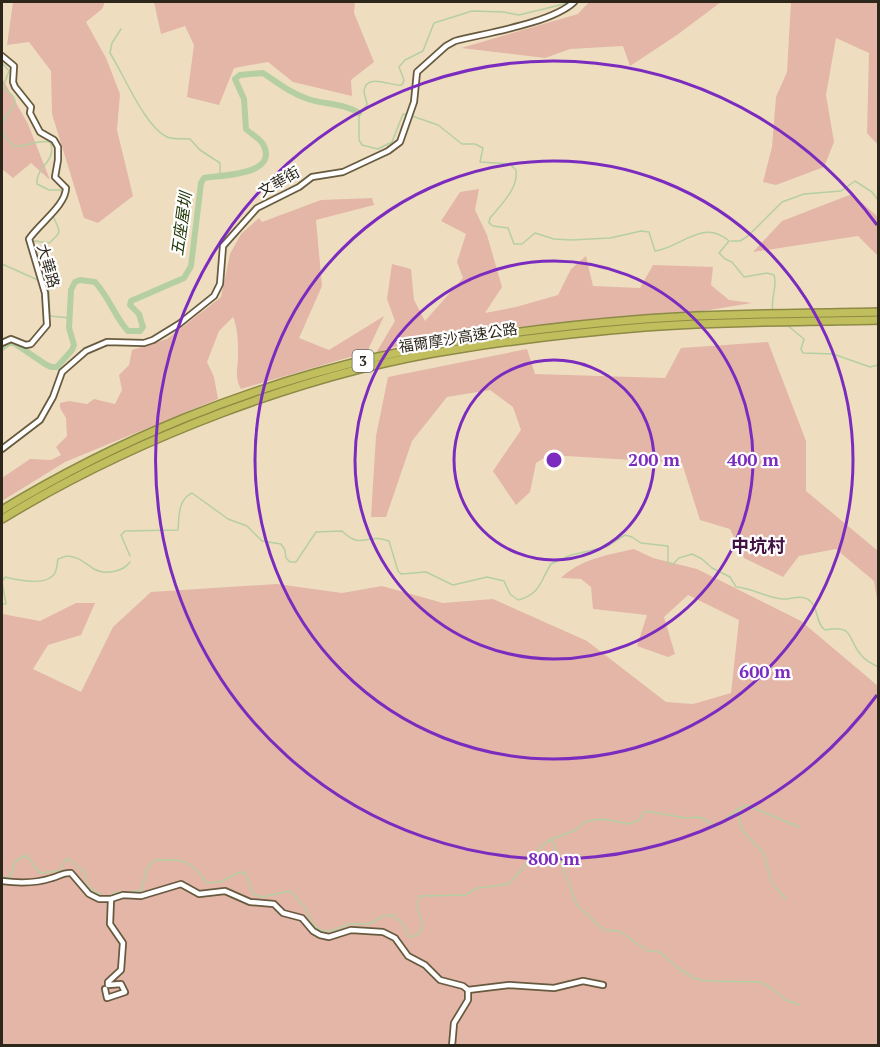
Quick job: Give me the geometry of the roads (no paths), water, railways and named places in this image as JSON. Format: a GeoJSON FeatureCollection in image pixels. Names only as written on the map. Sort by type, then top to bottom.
{"type":"FeatureCollection","features":[{"type":"Feature","properties":{"kind":"highway","name":"福爾摩沙高速公路"},"geometry":{"type":"LineString","coordinates":[[2,510],[81,466],[164,427],[247,395],[379,357],[455,341],[647,319],[751,314],[879,312]]}},
{"type":"Feature","properties":{"kind":"highway","name":"福爾摩沙高速公路"},"geometry":{"type":"LineString","coordinates":[[2,519],[85,473],[198,422],[250,403],[341,375],[457,349],[604,331],[735,322],[879,320]]}},
{"type":"Feature","properties":{"kind":"street","name":"文華街"},"geometry":{"type":"LineString","coordinates":[[2,449],[40,420],[53,398],[62,372],[86,351],[107,342],[144,343],[153,340],[212,298],[220,284],[223,246],[257,208],[299,187],[312,177],[340,173],[388,152],[400,141],[410,115],[415,97],[417,72],[446,46],[455,41],[529,22],[561,11],[574,2]]}},
{"type":"Feature","properties":{"kind":"street","name":"大華路"},"geometry":{"type":"LineString","coordinates":[[2,56],[14,66],[13,82],[31,107],[30,113],[40,132],[54,140],[58,147],[58,160],[54,172],[55,177],[66,188],[66,193],[56,208],[29,239],[45,293],[46,325],[31,344],[26,345],[11,339],[2,343]]}},
{"type":"Feature","properties":{"kind":"street"},"geometry":{"type":"LineString","coordinates":[[2,881],[51,879],[66,872],[71,873],[89,894],[99,899],[111,899],[123,895],[141,896],[181,884],[199,894],[225,891],[250,902],[274,904],[283,914],[302,918],[320,935],[329,937],[351,930],[383,932],[395,938],[408,956],[425,965],[440,980],[463,986],[468,990],[508,985],[554,988],[583,981],[603,985]]}},
{"type":"Feature","properties":{"kind":"street"},"geometry":{"type":"LineString","coordinates":[[105,989],[107,998],[125,992],[121,984],[108,985],[108,982],[121,970],[123,944],[110,924],[111,899]]}},
{"type":"Feature","properties":{"kind":"street"},"geometry":{"type":"LineString","coordinates":[[452,1046],[454,1023],[468,1000],[468,990]]}},
{"type":"Feature","properties":{"kind":"waterway"},"geometry":{"type":"LineString","coordinates":[[408,115],[403,114],[392,142],[378,149],[362,145],[359,140],[359,113],[367,105],[364,91],[366,85],[374,81],[402,85],[404,80],[399,67],[405,60],[423,51],[434,23],[472,11],[519,15],[566,2]]}},
{"type":"Feature","properties":{"kind":"waterway","name":"五座屋圳"},"geometry":{"type":"LineString","coordinates":[[121,29],[112,43],[110,53],[143,112],[151,123],[167,137],[190,139],[200,150],[220,163],[220,176]]}},
{"type":"Feature","properties":{"kind":"waterway"},"geometry":{"type":"LineString","coordinates":[[2,63],[9,71],[3,87],[11,94],[15,102],[2,124]]}},
{"type":"Feature","properties":{"kind":"waterway","name":"五座屋圳"},"geometry":{"type":"LineString","coordinates":[[2,348],[9,343],[14,343],[45,364],[57,367],[74,345],[69,328],[71,290],[75,282],[80,280],[95,282],[128,331],[140,331],[143,327],[139,314],[130,305],[131,301],[184,278],[191,266],[201,183],[204,178],[246,172],[256,168],[263,162],[266,155],[263,144],[246,129],[244,99],[235,79],[240,75],[263,73],[302,97],[347,107],[359,113]]}},
{"type":"Feature","properties":{"kind":"waterway"},"geometry":{"type":"LineString","coordinates":[[412,116],[438,125],[462,144],[475,144],[483,148],[480,162],[510,164],[516,170],[512,190],[490,218],[489,223],[493,226],[508,228],[514,244],[522,244],[535,233],[554,239],[571,240],[610,238],[641,231],[649,232],[655,251],[692,236],[710,232],[729,241],[719,253],[732,262],[744,277],[767,273],[774,275],[773,311]]}},
{"type":"Feature","properties":{"kind":"waterway"},"geometry":{"type":"LineString","coordinates":[[2,127],[5,137],[13,146],[50,142],[51,154],[39,173],[37,184],[49,190],[61,190],[62,196]]}},
{"type":"Feature","properties":{"kind":"waterway"},"geometry":{"type":"LineString","coordinates":[[731,241],[740,241],[748,236],[782,202],[804,194],[841,191],[855,181],[872,192],[878,200]]}},
{"type":"Feature","properties":{"kind":"waterway"},"geometry":{"type":"LineString","coordinates":[[32,243],[35,241],[49,243],[57,236],[59,231],[53,216]]}},
{"type":"Feature","properties":{"kind":"waterway"},"geometry":{"type":"LineString","coordinates":[[2,264],[38,280]]}},
{"type":"Feature","properties":{"kind":"waterway"},"geometry":{"type":"LineString","coordinates":[[42,276],[49,292],[50,316],[70,318]]}},
{"type":"Feature","properties":{"kind":"waterway"},"geometry":{"type":"LineString","coordinates":[[787,325],[804,339],[801,349],[803,353],[833,354],[870,367],[878,365]]}},
{"type":"Feature","properties":{"kind":"waterway"},"geometry":{"type":"LineString","coordinates":[[130,556],[121,535],[125,531],[178,530],[182,504],[184,499],[192,493],[228,519],[247,526],[262,541],[281,544],[290,562],[296,562],[316,532],[342,531],[355,540],[375,538],[389,541],[401,574],[426,572],[453,585],[487,577],[504,581],[510,594],[518,600],[536,590],[551,564],[571,555],[606,547],[625,535],[641,543],[668,546],[668,563],[673,564],[679,558],[692,554],[730,577],[736,587],[771,597],[807,599],[813,604],[818,620],[825,630],[842,629],[846,631],[862,656],[878,667]]}},
{"type":"Feature","properties":{"kind":"waterway"},"geometry":{"type":"LineString","coordinates":[[2,604],[6,604],[2,582],[5,577],[17,580],[46,580],[55,573],[58,559],[65,556],[75,557],[103,572],[118,570],[130,562]]}},
{"type":"Feature","properties":{"kind":"waterway"},"geometry":{"type":"LineString","coordinates":[[737,810],[746,805],[799,827]]}},
{"type":"Feature","properties":{"kind":"waterway"},"geometry":{"type":"LineString","coordinates":[[2,876],[5,878],[11,876],[15,862],[26,855],[40,873],[60,871],[68,859],[84,871],[88,887],[108,897],[117,892],[142,890],[146,870],[155,860],[173,860],[185,862],[196,869],[207,883],[220,882],[240,872],[245,873],[253,894],[262,897],[290,891],[305,907],[314,926],[322,931],[331,931],[349,924],[370,924],[383,916],[393,915],[402,923],[409,937],[418,935],[423,926],[416,904],[420,896],[465,895],[478,888],[509,884],[544,844],[576,830],[586,821],[603,819],[629,824],[639,820],[645,811],[686,818],[700,817],[716,827],[737,810],[742,830],[764,854],[771,880],[786,899]]}},
{"type":"Feature","properties":{"kind":"waterway"},"geometry":{"type":"LineString","coordinates":[[552,839],[577,905],[604,930],[619,931],[648,951],[660,952],[695,979],[760,982],[786,1000],[800,1005]]}},
{"type":"Feature","properties":{"kind":"district","name":"中坑村"},"geometry":{"type":"Point","coordinates":[758,546]}}]}
